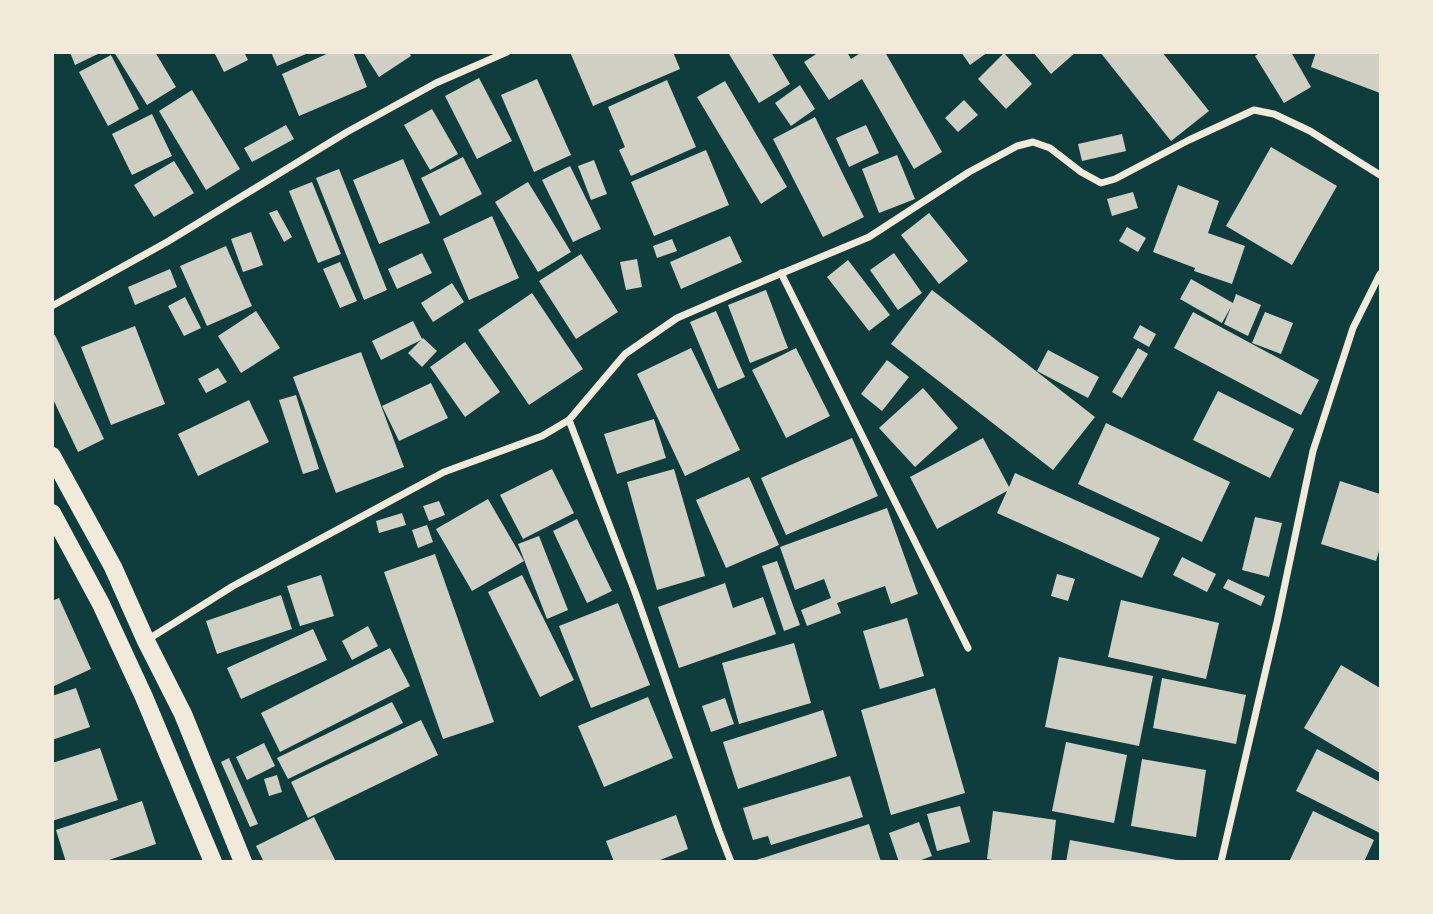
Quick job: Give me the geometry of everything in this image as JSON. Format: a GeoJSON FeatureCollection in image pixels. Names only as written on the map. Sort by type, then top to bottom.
{"type":"FeatureCollection","features":[{"type":"Feature","properties":{"kind":"main road"},"geometry":{"type":"LineString","coordinates":[[52,456],[113,567],[183,714],[243,862]]}},
{"type":"Feature","properties":{"kind":"main road"},"geometry":{"type":"LineString","coordinates":[[52,513],[112,627],[214,862]]}},
{"type":"Feature","properties":{"kind":"street"},"geometry":{"type":"LineString","coordinates":[[52,306],[167,242],[391,107],[436,83],[507,52]]}},
{"type":"Feature","properties":{"kind":"street"},"geometry":{"type":"LineString","coordinates":[[146,641],[233,586],[444,472],[542,436],[569,420],[625,354],[677,318],[869,237],[969,172],[1017,146],[1033,142],[1049,148],[1101,183],[1115,179],[1254,110],[1274,114],[1310,131],[1381,175]]}},
{"type":"Feature","properties":{"kind":"street"},"geometry":{"type":"LineString","coordinates":[[781,273],[968,648]]}},
{"type":"Feature","properties":{"kind":"street"},"geometry":{"type":"LineString","coordinates":[[1222,862],[1313,451],[1353,328],[1381,274]]}},
{"type":"Feature","properties":{"kind":"street"},"geometry":{"type":"LineString","coordinates":[[569,420],[635,592],[731,862]]}},
{"type":"Feature","properties":{"kind":"building"},"geometry":{"type":"Polygon","coordinates":[[[70,52],[102,52],[75,65],[70,52]]]}},
{"type":"Feature","properties":{"kind":"building"},"geometry":{"type":"Polygon","coordinates":[[[114,52],[155,52],[176,87],[147,105],[114,52]]]}},
{"type":"Feature","properties":{"kind":"building"},"geometry":{"type":"Polygon","coordinates":[[[214,52],[244,52],[248,60],[224,72],[214,52]]]}},
{"type":"Feature","properties":{"kind":"building"},"geometry":{"type":"Polygon","coordinates":[[[271,52],[305,52],[306,54],[277,66],[271,52]]]}},
{"type":"Feature","properties":{"kind":"building"},"geometry":{"type":"Polygon","coordinates":[[[331,52],[353,52],[367,87],[299,116],[282,74],[331,52]]]}},
{"type":"Feature","properties":{"kind":"building"},"geometry":{"type":"Polygon","coordinates":[[[363,52],[409,52],[411,56],[379,77],[363,52]]]}},
{"type":"Feature","properties":{"kind":"building"},"geometry":{"type":"Polygon","coordinates":[[[570,52],[673,52],[680,69],[593,106],[570,52]]]}},
{"type":"Feature","properties":{"kind":"building"},"geometry":{"type":"Polygon","coordinates":[[[771,52],[790,84],[759,103],[729,54],[771,52]]]}},
{"type":"Feature","properties":{"kind":"building"},"geometry":{"type":"Polygon","coordinates":[[[819,52],[847,52],[851,59],[862,52],[885,52],[942,152],[914,169],[862,79],[829,100],[804,62],[819,52]]]}},
{"type":"Feature","properties":{"kind":"building"},"geometry":{"type":"Polygon","coordinates":[[[961,52],[988,52],[970,65],[961,52]]]}},
{"type":"Feature","properties":{"kind":"building"},"geometry":{"type":"Polygon","coordinates":[[[1033,52],[1076,52],[1051,74],[1033,52]]]}},
{"type":"Feature","properties":{"kind":"building"},"geometry":{"type":"Polygon","coordinates":[[[1100,52],[1162,52],[1209,111],[1171,141],[1100,52]]]}},
{"type":"Feature","properties":{"kind":"building"},"geometry":{"type":"Polygon","coordinates":[[[1261,52],[1291,52],[1311,87],[1284,103],[1255,56],[1261,52]]]}},
{"type":"Feature","properties":{"kind":"building"},"geometry":{"type":"Polygon","coordinates":[[[1316,52],[1380,52],[1380,93],[1311,67],[1316,52]]]}},
{"type":"Feature","properties":{"kind":"building"},"geometry":{"type":"Polygon","coordinates":[[[1004,53],[1032,84],[1006,109],[978,79],[1004,53]]]}},
{"type":"Feature","properties":{"kind":"building"},"geometry":{"type":"Polygon","coordinates":[[[111,55],[139,109],[108,126],[79,72],[111,55]]]}},
{"type":"Feature","properties":{"kind":"building"},"geometry":{"type":"Polygon","coordinates":[[[479,78],[512,141],[477,159],[445,96],[479,78]]]}},
{"type":"Feature","properties":{"kind":"building"},"geometry":{"type":"Polygon","coordinates":[[[537,79],[571,155],[534,172],[501,95],[537,79]]]}},
{"type":"Feature","properties":{"kind":"building"},"geometry":{"type":"Polygon","coordinates":[[[667,80],[696,147],[631,176],[619,150],[625,147],[608,107],[667,80]]]}},
{"type":"Feature","properties":{"kind":"building"},"geometry":{"type":"Polygon","coordinates":[[[725,81],[787,187],[761,204],[697,97],[725,81]]]}},
{"type":"Feature","properties":{"kind":"building"},"geometry":{"type":"Polygon","coordinates":[[[800,85],[815,109],[791,126],[775,103],[800,85]]]}},
{"type":"Feature","properties":{"kind":"building"},"geometry":{"type":"Polygon","coordinates":[[[192,90],[240,169],[206,190],[159,111],[192,90]]]}},
{"type":"Feature","properties":{"kind":"building"},"geometry":{"type":"Polygon","coordinates":[[[964,100],[978,115],[958,132],[945,118],[964,100]]]}},
{"type":"Feature","properties":{"kind":"building"},"geometry":{"type":"Polygon","coordinates":[[[432,109],[458,154],[430,170],[404,125],[432,109]]]}},
{"type":"Feature","properties":{"kind":"building"},"geometry":{"type":"Polygon","coordinates":[[[152,114],[172,156],[132,175],[112,134],[152,114]]]}},
{"type":"Feature","properties":{"kind":"building"},"geometry":{"type":"Polygon","coordinates":[[[815,117],[864,217],[823,237],[773,139],[815,117]]]}},
{"type":"Feature","properties":{"kind":"building"},"geometry":{"type":"Polygon","coordinates":[[[286,125],[294,139],[252,162],[244,148],[286,125]]]}},
{"type":"Feature","properties":{"kind":"building"},"geometry":{"type":"Polygon","coordinates":[[[866,125],[879,153],[849,167],[836,138],[866,125]]]}},
{"type":"Feature","properties":{"kind":"building"},"geometry":{"type":"Polygon","coordinates":[[[1122,134],[1126,151],[1082,161],[1078,144],[1122,134]]]}},
{"type":"Feature","properties":{"kind":"building"},"geometry":{"type":"Polygon","coordinates":[[[1271,147],[1337,186],[1292,265],[1226,226],[1271,147]]]}},
{"type":"Feature","properties":{"kind":"building"},"geometry":{"type":"Polygon","coordinates":[[[706,150],[729,205],[654,236],[631,182],[706,150]]]}},
{"type":"Feature","properties":{"kind":"building"},"geometry":{"type":"Polygon","coordinates":[[[897,155],[915,199],[879,213],[862,169],[897,155]]]}},
{"type":"Feature","properties":{"kind":"building"},"geometry":{"type":"Polygon","coordinates":[[[463,157],[482,194],[440,216],[421,178],[463,157]]]}},
{"type":"Feature","properties":{"kind":"building"},"geometry":{"type":"Polygon","coordinates":[[[403,159],[430,223],[379,244],[353,180],[403,159]]]}},
{"type":"Feature","properties":{"kind":"building"},"geometry":{"type":"Polygon","coordinates":[[[594,160],[607,194],[591,200],[578,166],[594,160]]]}},
{"type":"Feature","properties":{"kind":"building"},"geometry":{"type":"Polygon","coordinates":[[[174,161],[194,193],[154,217],[134,185],[174,161]]]}},
{"type":"Feature","properties":{"kind":"building"},"geometry":{"type":"Polygon","coordinates":[[[570,166],[601,229],[573,242],[542,180],[570,166]]]}},
{"type":"Feature","properties":{"kind":"building"},"geometry":{"type":"Polygon","coordinates":[[[339,169],[387,290],[364,300],[316,178],[339,169]]]}},
{"type":"Feature","properties":{"kind":"building"},"geometry":{"type":"Polygon","coordinates":[[[312,182],[341,254],[318,263],[289,191],[312,182]]]}},
{"type":"Feature","properties":{"kind":"building"},"geometry":{"type":"Polygon","coordinates":[[[528,182],[571,252],[538,272],[495,202],[528,182]]]}},
{"type":"Feature","properties":{"kind":"building"},"geometry":{"type":"Polygon","coordinates":[[[1178,185],[1219,201],[1208,233],[1245,246],[1232,284],[1194,271],[1195,268],[1153,252],[1178,185]]]}},
{"type":"Feature","properties":{"kind":"building"},"geometry":{"type":"Polygon","coordinates":[[[1133,192],[1138,208],[1112,216],[1107,199],[1133,192]]]}},
{"type":"Feature","properties":{"kind":"building"},"geometry":{"type":"Polygon","coordinates":[[[277,210],[292,237],[284,242],[269,213],[277,210]]]}},
{"type":"Feature","properties":{"kind":"building"},"geometry":{"type":"Polygon","coordinates":[[[929,213],[968,261],[939,284],[901,235],[929,213]]]}},
{"type":"Feature","properties":{"kind":"building"},"geometry":{"type":"Polygon","coordinates":[[[492,216],[519,278],[469,300],[443,239],[492,216]]]}},
{"type":"Feature","properties":{"kind":"building"},"geometry":{"type":"Polygon","coordinates":[[[1127,227],[1146,238],[1138,252],[1119,241],[1127,227]]]}},
{"type":"Feature","properties":{"kind":"building"},"geometry":{"type":"Polygon","coordinates":[[[251,232],[263,265],[243,272],[231,239],[251,232]]]}},
{"type":"Feature","properties":{"kind":"building"},"geometry":{"type":"Polygon","coordinates":[[[730,236],[742,262],[681,289],[670,262],[730,236]]]}},
{"type":"Feature","properties":{"kind":"building"},"geometry":{"type":"Polygon","coordinates":[[[672,239],[677,251],[657,258],[653,246],[672,239]]]}},
{"type":"Feature","properties":{"kind":"building"},"geometry":{"type":"Polygon","coordinates":[[[226,246],[252,306],[207,326],[180,266],[226,246]]]}},
{"type":"Feature","properties":{"kind":"building"},"geometry":{"type":"Polygon","coordinates":[[[422,253],[432,273],[397,289],[388,269],[422,253]]]}},
{"type":"Feature","properties":{"kind":"building"},"geometry":{"type":"Polygon","coordinates":[[[894,253],[922,293],[898,310],[870,270],[894,253]]]}},
{"type":"Feature","properties":{"kind":"building"},"geometry":{"type":"Polygon","coordinates":[[[581,254],[618,312],[576,339],[539,281],[581,254]]]}},
{"type":"Feature","properties":{"kind":"building"},"geometry":{"type":"Polygon","coordinates":[[[637,259],[642,287],[626,290],[620,262],[637,259]]]}},
{"type":"Feature","properties":{"kind":"building"},"geometry":{"type":"Polygon","coordinates":[[[848,260],[890,315],[869,331],[827,277],[848,260]]]}},
{"type":"Feature","properties":{"kind":"building"},"geometry":{"type":"Polygon","coordinates":[[[340,262],[357,301],[340,308],[323,269],[340,262]]]}},
{"type":"Feature","properties":{"kind":"building"},"geometry":{"type":"Polygon","coordinates":[[[170,269],[177,287],[135,305],[128,287],[170,269]]]}},
{"type":"Feature","properties":{"kind":"building"},"geometry":{"type":"Polygon","coordinates":[[[1191,279],[1233,303],[1236,294],[1261,305],[1248,336],[1224,324],[1231,307],[1222,323],[1180,299],[1191,279]]]}},
{"type":"Feature","properties":{"kind":"building"},"geometry":{"type":"Polygon","coordinates":[[[452,283],[464,302],[433,322],[421,303],[452,283]]]}},
{"type":"Feature","properties":{"kind":"building"},"geometry":{"type":"Polygon","coordinates":[[[766,290],[788,348],[750,363],[728,305],[766,290]]]}},
{"type":"Feature","properties":{"kind":"building"},"geometry":{"type":"Polygon","coordinates":[[[932,290],[1095,417],[1053,470],[891,344],[932,290]]]}},
{"type":"Feature","properties":{"kind":"building"},"geometry":{"type":"Polygon","coordinates":[[[532,293],[583,369],[529,405],[478,330],[532,293]]]}},
{"type":"Feature","properties":{"kind":"building"},"geometry":{"type":"Polygon","coordinates":[[[185,297],[201,328],[184,336],[168,306],[185,297]]]}},
{"type":"Feature","properties":{"kind":"building"},"geometry":{"type":"Polygon","coordinates":[[[256,311],[280,348],[241,373],[218,336],[256,311]]]}},
{"type":"Feature","properties":{"kind":"building"},"geometry":{"type":"Polygon","coordinates":[[[716,311],[745,377],[718,389],[690,322],[716,311]]]}},
{"type":"Feature","properties":{"kind":"building"},"geometry":{"type":"Polygon","coordinates":[[[1193,312],[1319,380],[1301,415],[1174,348],[1193,312]]]}},
{"type":"Feature","properties":{"kind":"building"},"geometry":{"type":"Polygon","coordinates":[[[1265,312],[1293,323],[1281,354],[1252,343],[1265,312]]]}},
{"type":"Feature","properties":{"kind":"building"},"geometry":{"type":"Polygon","coordinates":[[[413,321],[422,339],[437,351],[422,367],[408,353],[421,340],[381,360],[372,341],[413,321]]]}},
{"type":"Feature","properties":{"kind":"building"},"geometry":{"type":"Polygon","coordinates":[[[1140,325],[1156,334],[1149,347],[1133,338],[1140,325]]]}},
{"type":"Feature","properties":{"kind":"building"},"geometry":{"type":"Polygon","coordinates":[[[135,326],[165,404],[111,425],[81,347],[135,326]]]}},
{"type":"Feature","properties":{"kind":"building"},"geometry":{"type":"Polygon","coordinates":[[[55,335],[104,439],[78,452],[52,397],[52,337],[55,335]]]}},
{"type":"Feature","properties":{"kind":"building"},"geometry":{"type":"Polygon","coordinates":[[[465,342],[500,392],[465,417],[430,367],[465,342]]]}},
{"type":"Feature","properties":{"kind":"building"},"geometry":{"type":"Polygon","coordinates":[[[691,348],[740,450],[685,476],[637,374],[691,348]]]}},
{"type":"Feature","properties":{"kind":"building"},"geometry":{"type":"Polygon","coordinates":[[[796,348],[830,416],[786,438],[752,370],[796,348]]]}},
{"type":"Feature","properties":{"kind":"building"},"geometry":{"type":"Polygon","coordinates":[[[1138,348],[1148,354],[1122,398],[1112,392],[1138,348]]]}},
{"type":"Feature","properties":{"kind":"building"},"geometry":{"type":"Polygon","coordinates":[[[1048,350],[1099,377],[1088,398],[1037,371],[1048,350]]]}},
{"type":"Feature","properties":{"kind":"building"},"geometry":{"type":"Polygon","coordinates":[[[361,352],[404,467],[336,493],[293,377],[361,352]]]}},
{"type":"Feature","properties":{"kind":"building"},"geometry":{"type":"Polygon","coordinates":[[[887,360],[909,377],[882,411],[861,394],[887,360]]]}},
{"type":"Feature","properties":{"kind":"building"},"geometry":{"type":"Polygon","coordinates":[[[218,368],[227,382],[206,393],[198,379],[218,368]]]}},
{"type":"Feature","properties":{"kind":"building"},"geometry":{"type":"Polygon","coordinates":[[[431,383],[448,418],[399,441],[382,406],[431,383]]]}},
{"type":"Feature","properties":{"kind":"building"},"geometry":{"type":"Polygon","coordinates":[[[923,388],[958,428],[915,467],[879,428],[923,388]]]}},
{"type":"Feature","properties":{"kind":"building"},"geometry":{"type":"Polygon","coordinates":[[[1218,391],[1294,429],[1270,478],[1193,440],[1218,391]]]}},
{"type":"Feature","properties":{"kind":"building"},"geometry":{"type":"Polygon","coordinates":[[[296,395],[319,469],[303,474],[279,400],[296,395]]]}},
{"type":"Feature","properties":{"kind":"building"},"geometry":{"type":"Polygon","coordinates":[[[249,400],[269,442],[198,476],[178,434],[249,400]]]}},
{"type":"Feature","properties":{"kind":"building"},"geometry":{"type":"Polygon","coordinates":[[[654,419],[666,458],[617,474],[604,434],[654,419]]]}},
{"type":"Feature","properties":{"kind":"building"},"geometry":{"type":"Polygon","coordinates":[[[1106,423],[1230,482],[1202,542],[1078,484],[1106,423]]]}},
{"type":"Feature","properties":{"kind":"building"},"geometry":{"type":"Polygon","coordinates":[[[852,438],[878,496],[786,535],[761,478],[852,438]]]}},
{"type":"Feature","properties":{"kind":"building"},"geometry":{"type":"Polygon","coordinates":[[[983,438],[1009,487],[1015,473],[1160,538],[1142,578],[997,513],[1007,491],[937,529],[910,477],[983,438]]]}},
{"type":"Feature","properties":{"kind":"building"},"geometry":{"type":"Polygon","coordinates":[[[552,469],[574,513],[523,539],[500,495],[552,469]]]}},
{"type":"Feature","properties":{"kind":"building"},"geometry":{"type":"Polygon","coordinates":[[[674,469],[705,576],[657,590],[627,482],[674,469]]]}},
{"type":"Feature","properties":{"kind":"building"},"geometry":{"type":"Polygon","coordinates":[[[749,477],[779,545],[726,568],[696,500],[749,477]]]}},
{"type":"Feature","properties":{"kind":"building"},"geometry":{"type":"Polygon","coordinates":[[[1340,481],[1380,494],[1380,548],[1376,561],[1321,544],[1340,481]]]}},
{"type":"Feature","properties":{"kind":"building"},"geometry":{"type":"Polygon","coordinates":[[[488,499],[524,561],[472,591],[436,529],[488,499]]]}},
{"type":"Feature","properties":{"kind":"building"},"geometry":{"type":"Polygon","coordinates":[[[439,501],[445,515],[429,521],[423,506],[439,501]]]}},
{"type":"Feature","properties":{"kind":"building"},"geometry":{"type":"Polygon","coordinates":[[[887,508],[918,594],[891,604],[885,586],[837,603],[841,613],[807,626],[801,610],[831,598],[824,579],[795,590],[780,547],[887,508]]]}},
{"type":"Feature","properties":{"kind":"building"},"geometry":{"type":"Polygon","coordinates":[[[402,513],[406,525],[379,533],[376,521],[402,513]]]}},
{"type":"Feature","properties":{"kind":"building"},"geometry":{"type":"Polygon","coordinates":[[[1255,517],[1282,523],[1269,577],[1242,570],[1255,517]]]}},
{"type":"Feature","properties":{"kind":"building"},"geometry":{"type":"Polygon","coordinates":[[[577,519],[612,591],[587,603],[553,531],[577,519]]]}},
{"type":"Feature","properties":{"kind":"building"},"geometry":{"type":"Polygon","coordinates":[[[427,525],[433,542],[418,548],[412,530],[427,525]]]}},
{"type":"Feature","properties":{"kind":"building"},"geometry":{"type":"Polygon","coordinates":[[[539,536],[568,610],[547,619],[518,544],[539,536]]]}},
{"type":"Feature","properties":{"kind":"building"},"geometry":{"type":"Polygon","coordinates":[[[435,554],[494,722],[443,739],[384,572],[435,554]]]}},
{"type":"Feature","properties":{"kind":"building"},"geometry":{"type":"Polygon","coordinates":[[[1182,557],[1216,574],[1207,592],[1173,575],[1182,557]]]}},
{"type":"Feature","properties":{"kind":"building"},"geometry":{"type":"Polygon","coordinates":[[[777,561],[800,625],[784,631],[762,566],[777,561]]]}},
{"type":"Feature","properties":{"kind":"building"},"geometry":{"type":"Polygon","coordinates":[[[1057,574],[1075,579],[1068,601],[1051,596],[1057,574]]]}},
{"type":"Feature","properties":{"kind":"building"},"geometry":{"type":"Polygon","coordinates":[[[321,575],[334,616],[300,626],[287,586],[321,575]]]}},
{"type":"Feature","properties":{"kind":"building"},"geometry":{"type":"Polygon","coordinates":[[[522,575],[574,680],[540,697],[488,592],[522,575]]]}},
{"type":"Feature","properties":{"kind":"building"},"geometry":{"type":"Polygon","coordinates":[[[1228,579],[1265,596],[1261,606],[1223,588],[1228,579]]]}},
{"type":"Feature","properties":{"kind":"building"},"geometry":{"type":"Polygon","coordinates":[[[725,583],[733,608],[763,597],[776,634],[679,668],[658,607],[725,583]]]}},
{"type":"Feature","properties":{"kind":"building"},"geometry":{"type":"Polygon","coordinates":[[[281,595],[292,629],[217,654],[206,621],[281,595]]]}},
{"type":"Feature","properties":{"kind":"building"},"geometry":{"type":"Polygon","coordinates":[[[59,598],[91,669],[52,687],[52,601],[59,598]]]}},
{"type":"Feature","properties":{"kind":"building"},"geometry":{"type":"Polygon","coordinates":[[[1121,600],[1219,623],[1206,679],[1108,657],[1121,600]]]}},
{"type":"Feature","properties":{"kind":"building"},"geometry":{"type":"Polygon","coordinates":[[[618,603],[650,685],[591,708],[559,626],[618,603]]]}},
{"type":"Feature","properties":{"kind":"building"},"geometry":{"type":"Polygon","coordinates":[[[907,618],[924,676],[880,689],[863,631],[907,618]]]}},
{"type":"Feature","properties":{"kind":"building"},"geometry":{"type":"Polygon","coordinates":[[[368,626],[378,646],[352,660],[342,641],[368,626]]]}},
{"type":"Feature","properties":{"kind":"building"},"geometry":{"type":"Polygon","coordinates":[[[313,629],[327,660],[241,699],[227,668],[313,629]]]}},
{"type":"Feature","properties":{"kind":"building"},"geometry":{"type":"Polygon","coordinates":[[[794,643],[811,703],[739,724],[722,663],[794,643]]]}},
{"type":"Feature","properties":{"kind":"building"},"geometry":{"type":"Polygon","coordinates":[[[390,648],[410,686],[280,752],[261,713],[390,648]]]}},
{"type":"Feature","properties":{"kind":"building"},"geometry":{"type":"Polygon","coordinates":[[[1059,657],[1153,676],[1139,746],[1045,727],[1059,657]]]}},
{"type":"Feature","properties":{"kind":"building"},"geometry":{"type":"Polygon","coordinates":[[[1341,665],[1380,688],[1380,773],[1304,728],[1341,665]]]}},
{"type":"Feature","properties":{"kind":"building"},"geometry":{"type":"Polygon","coordinates":[[[1162,678],[1246,695],[1236,744],[1153,728],[1162,678]]]}},
{"type":"Feature","properties":{"kind":"building"},"geometry":{"type":"Polygon","coordinates":[[[76,688],[90,727],[52,740],[52,696],[76,688]]]}},
{"type":"Feature","properties":{"kind":"building"},"geometry":{"type":"Polygon","coordinates":[[[935,688],[965,793],[891,815],[861,710],[935,688]]]}},
{"type":"Feature","properties":{"kind":"building"},"geometry":{"type":"Polygon","coordinates":[[[648,697],[673,758],[604,787],[578,726],[648,697]]]}},
{"type":"Feature","properties":{"kind":"building"},"geometry":{"type":"Polygon","coordinates":[[[725,698],[734,724],[711,732],[702,706],[725,698]]]}},
{"type":"Feature","properties":{"kind":"building"},"geometry":{"type":"Polygon","coordinates":[[[392,702],[403,723],[288,779],[277,758],[392,702]]]}},
{"type":"Feature","properties":{"kind":"building"},"geometry":{"type":"Polygon","coordinates":[[[823,710],[837,756],[738,789],[723,742],[823,710]]]}},
{"type":"Feature","properties":{"kind":"building"},"geometry":{"type":"Polygon","coordinates":[[[421,720],[438,755],[308,818],[291,782],[421,720]]]}},
{"type":"Feature","properties":{"kind":"building"},"geometry":{"type":"Polygon","coordinates":[[[1066,742],[1127,755],[1114,823],[1052,811],[1066,742]]]}},
{"type":"Feature","properties":{"kind":"building"},"geometry":{"type":"Polygon","coordinates":[[[264,743],[275,766],[247,780],[236,757],[264,743]]]}},
{"type":"Feature","properties":{"kind":"building"},"geometry":{"type":"Polygon","coordinates":[[[100,748],[118,800],[52,821],[52,763],[100,748]]]}},
{"type":"Feature","properties":{"kind":"building"},"geometry":{"type":"Polygon","coordinates":[[[1317,749],[1380,782],[1380,833],[1296,791],[1317,749]]]}},
{"type":"Feature","properties":{"kind":"building"},"geometry":{"type":"Polygon","coordinates":[[[229,758],[258,824],[250,827],[221,762],[229,758]]]}},
{"type":"Feature","properties":{"kind":"building"},"geometry":{"type":"Polygon","coordinates":[[[1142,759],[1206,770],[1196,837],[1131,826],[1142,759]]]}},
{"type":"Feature","properties":{"kind":"building"},"geometry":{"type":"Polygon","coordinates":[[[277,775],[282,792],[269,796],[264,779],[277,775]]]}},
{"type":"Feature","properties":{"kind":"building"},"geometry":{"type":"Polygon","coordinates":[[[850,776],[863,817],[771,845],[768,836],[753,840],[743,808],[850,776]]]}},
{"type":"Feature","properties":{"kind":"building"},"geometry":{"type":"Polygon","coordinates":[[[142,801],[156,844],[103,862],[66,862],[56,830],[142,801]]]}},
{"type":"Feature","properties":{"kind":"building"},"geometry":{"type":"Polygon","coordinates":[[[960,806],[970,842],[937,851],[927,814],[960,806]]]}},
{"type":"Feature","properties":{"kind":"building"},"geometry":{"type":"Polygon","coordinates":[[[993,811],[1056,820],[1051,862],[1004,862],[987,859],[993,811]]]}},
{"type":"Feature","properties":{"kind":"building"},"geometry":{"type":"Polygon","coordinates":[[[1313,811],[1374,840],[1364,862],[1289,862],[1313,811]]]}},
{"type":"Feature","properties":{"kind":"building"},"geometry":{"type":"Polygon","coordinates":[[[676,815],[688,849],[655,862],[614,862],[606,841],[676,815]]]}},
{"type":"Feature","properties":{"kind":"building"},"geometry":{"type":"Polygon","coordinates":[[[314,817],[336,862],[264,862],[256,846],[314,817]]]}},
{"type":"Feature","properties":{"kind":"building"},"geometry":{"type":"Polygon","coordinates":[[[919,822],[932,856],[916,862],[899,862],[889,833],[919,822]]]}},
{"type":"Feature","properties":{"kind":"building"},"geometry":{"type":"Polygon","coordinates":[[[869,824],[881,862],[753,862],[753,861],[869,824]]]}},
{"type":"Feature","properties":{"kind":"building"},"geometry":{"type":"Polygon","coordinates":[[[1070,840],[1177,860],[1177,862],[1066,862],[1070,840]]]}}]}
